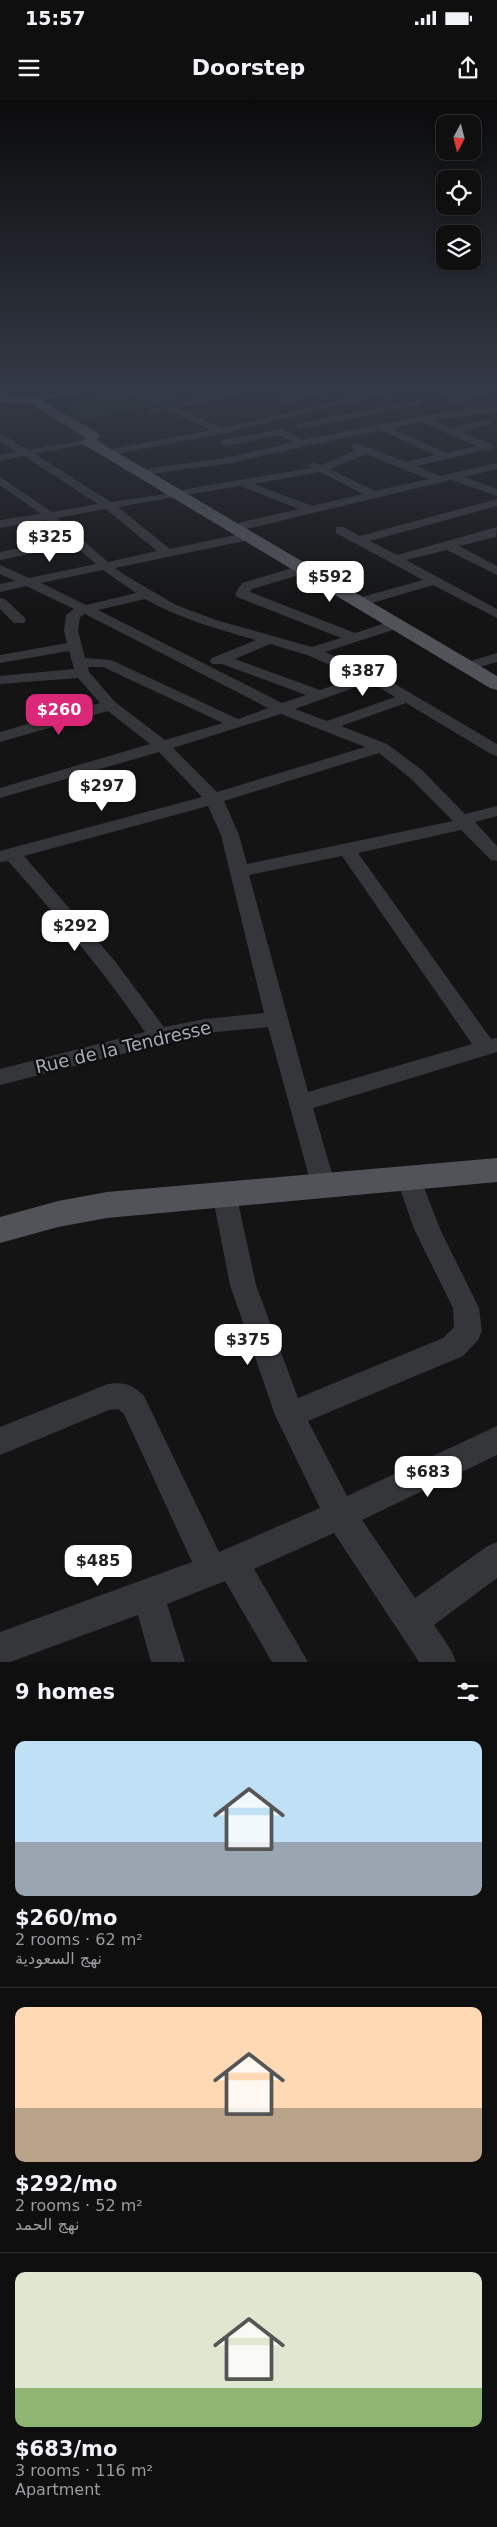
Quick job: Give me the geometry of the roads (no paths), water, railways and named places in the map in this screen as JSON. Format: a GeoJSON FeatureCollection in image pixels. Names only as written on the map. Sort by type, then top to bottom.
{"type":"FeatureCollection","features":[{"type":"Feature","properties":{"kind":"main road"},"geometry":{"type":"LineString","coordinates":[[133,464],[179,490]]}},
{"type":"Feature","properties":{"kind":"main road"},"geometry":{"type":"LineString","coordinates":[[141,464],[304,569],[497,684]]}},
{"type":"Feature","properties":{"kind":"main road"},"geometry":{"type":"LineString","coordinates":[[246,531],[497,676]]}},
{"type":"Feature","properties":{"kind":"main road"},"geometry":{"type":"LineString","coordinates":[[0,1230],[58,1214],[107,1205],[323,1184],[497,1170]]}},
{"type":"Feature","properties":{"kind":"street"},"geometry":{"type":"LineString","coordinates":[[43,464],[108,505],[166,553]]}},
{"type":"Feature","properties":{"kind":"street"},"geometry":{"type":"LineString","coordinates":[[150,471],[204,464]]}},
{"type":"Feature","properties":{"kind":"street"},"geometry":{"type":"LineString","coordinates":[[197,476],[250,464]]}},
{"type":"Feature","properties":{"kind":"street"},"geometry":{"type":"LineString","coordinates":[[0,524],[179,490],[242,484],[328,464]]}},
{"type":"Feature","properties":{"kind":"street"},"geometry":{"type":"LineString","coordinates":[[399,464],[438,480]]}},
{"type":"Feature","properties":{"kind":"street"},"geometry":{"type":"LineString","coordinates":[[404,466],[413,464]]}},
{"type":"Feature","properties":{"kind":"street"},"geometry":{"type":"LineString","coordinates":[[0,588],[166,553],[246,531],[310,509],[376,496],[497,466]]}},
{"type":"Feature","properties":{"kind":"street"},"geometry":{"type":"LineString","coordinates":[[318,467],[376,496]]}},
{"type":"Feature","properties":{"kind":"street"},"geometry":{"type":"LineString","coordinates":[[453,477],[497,493]]}},
{"type":"Feature","properties":{"kind":"street"},"geometry":{"type":"LineString","coordinates":[[0,480],[48,515],[75,541],[144,595],[210,623],[312,652],[371,676],[494,744]]}},
{"type":"Feature","properties":{"kind":"street"},"geometry":{"type":"LineString","coordinates":[[242,484],[310,509]]}},
{"type":"Feature","properties":{"kind":"street"},"geometry":{"type":"LineString","coordinates":[[0,497],[20,493]]}},
{"type":"Feature","properties":{"kind":"street"},"geometry":{"type":"LineString","coordinates":[[359,540],[497,502]]}},
{"type":"Feature","properties":{"kind":"street"},"geometry":{"type":"LineString","coordinates":[[340,530],[497,614]]}},
{"type":"Feature","properties":{"kind":"street"},"geometry":{"type":"LineString","coordinates":[[397,559],[492,534],[497,530]]}},
{"type":"Feature","properties":{"kind":"street"},"geometry":{"type":"LineString","coordinates":[[0,556],[75,541]]}},
{"type":"Feature","properties":{"kind":"street"},"geometry":{"type":"LineString","coordinates":[[449,546],[497,571]]}},
{"type":"Feature","properties":{"kind":"street"},"geometry":{"type":"LineString","coordinates":[[0,569],[29,581],[282,709],[381,747],[416,774],[497,856]]}},
{"type":"Feature","properties":{"kind":"street"},"geometry":{"type":"LineString","coordinates":[[304,569],[247,586],[242,594],[354,638]]}},
{"type":"Feature","properties":{"kind":"street"},"geometry":{"type":"LineString","coordinates":[[367,600],[436,580]]}},
{"type":"Feature","properties":{"kind":"street"},"geometry":{"type":"LineString","coordinates":[[144,595],[85,609],[73,615],[71,619],[80,668],[110,705],[161,745],[214,799],[230,834],[241,871],[257,947],[323,1184]]}},
{"type":"Feature","properties":{"kind":"street"},"geometry":{"type":"LineString","coordinates":[[0,602],[19,620]]}},
{"type":"Feature","properties":{"kind":"street"},"geometry":{"type":"LineString","coordinates":[[312,652],[397,624]]}},
{"type":"Feature","properties":{"kind":"street"},"geometry":{"type":"LineString","coordinates":[[201,667],[269,640]]}},
{"type":"Feature","properties":{"kind":"street"},"geometry":{"type":"LineString","coordinates":[[0,659],[75,646]]}},
{"type":"Feature","properties":{"kind":"street"},"geometry":{"type":"LineString","coordinates":[[476,664],[497,657]]}},
{"type":"Feature","properties":{"kind":"street"},"geometry":{"type":"LineString","coordinates":[[222,659],[320,695]]}},
{"type":"Feature","properties":{"kind":"street"},"geometry":{"type":"LineString","coordinates":[[0,680],[106,663],[237,724]]}},
{"type":"Feature","properties":{"kind":"street"},"geometry":{"type":"LineString","coordinates":[[0,794],[237,724],[371,676]]}},
{"type":"Feature","properties":{"kind":"street"},"geometry":{"type":"LineString","coordinates":[[327,726],[409,696]]}},
{"type":"Feature","properties":{"kind":"street"},"geometry":{"type":"LineString","coordinates":[[0,737],[110,705]]}},
{"type":"Feature","properties":{"kind":"street"},"geometry":{"type":"LineString","coordinates":[[159,1036],[126,988],[6,855],[214,799],[381,747]]}},
{"type":"Feature","properties":{"kind":"street"},"geometry":{"type":"LineString","coordinates":[[241,871],[347,850],[465,822],[497,811]]}},
{"type":"Feature","properties":{"kind":"street"},"geometry":{"type":"LineString","coordinates":[[300,1103],[492,1046],[347,850]]}},
{"type":"Feature","properties":{"kind":"street","name":"Rue de la Tendresse"},"geometry":{"type":"LineString","coordinates":[[0,1077],[205,1026],[276,1019]]}},
{"type":"Feature","properties":{"kind":"street"},"geometry":{"type":"LineString","coordinates":[[290,1415],[452,1347],[468,1331],[466,1308],[427,1229],[408,1177]]}},
{"type":"Feature","properties":{"kind":"street"},"geometry":{"type":"LineString","coordinates":[[224,1193],[242,1285],[290,1415],[340,1515],[439,1662]]}},
{"type":"Feature","properties":{"kind":"street"},"geometry":{"type":"LineString","coordinates":[[0,1440],[108,1397],[124,1396],[134,1405],[222,1566],[291,1662]]}},
{"type":"Feature","properties":{"kind":"street"},"geometry":{"type":"LineString","coordinates":[[0,1649],[222,1566],[340,1515],[497,1440]]}},
{"type":"Feature","properties":{"kind":"street"},"geometry":{"type":"LineString","coordinates":[[412,1621],[497,1558]]}},
{"type":"Feature","properties":{"kind":"street"},"geometry":{"type":"LineString","coordinates":[[148,1594],[164,1659]]}}]}
